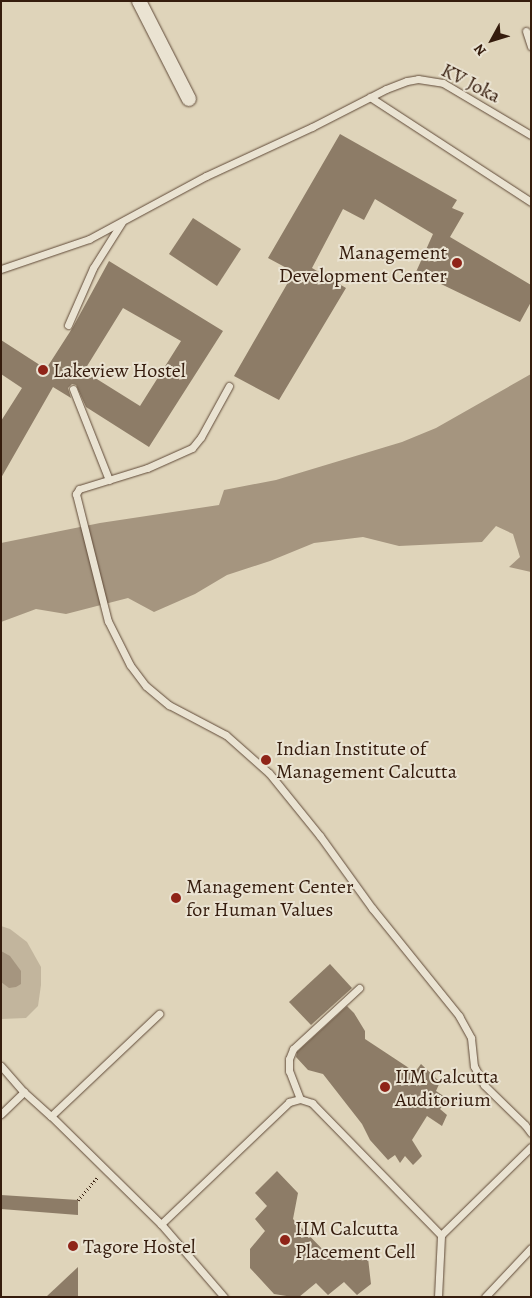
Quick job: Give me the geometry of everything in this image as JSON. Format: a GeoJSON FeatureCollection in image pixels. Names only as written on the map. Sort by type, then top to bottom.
{"type":"FeatureCollection","features":[{"type":"Feature","properties":{"kind":"street"},"geometry":{"type":"LineString","coordinates":[[139,1],[190,99]]}},
{"type":"Feature","properties":{"kind":"lane"},"geometry":{"type":"LineString","coordinates":[[526,31],[531,46]]}},
{"type":"Feature","properties":{"kind":"lane","name":"KV Joka"},"geometry":{"type":"LineString","coordinates":[[1,269],[89,239],[206,176],[407,81],[433,80],[443,83],[531,134]]}},
{"type":"Feature","properties":{"kind":"lane"},"geometry":{"type":"LineString","coordinates":[[370,97],[531,202]]}},
{"type":"Feature","properties":{"kind":"lane"},"geometry":{"type":"LineString","coordinates":[[68,326],[92,268],[124,220]]}},
{"type":"Feature","properties":{"kind":"lane"},"geometry":{"type":"LineString","coordinates":[[229,386],[201,438],[192,448],[147,468],[80,489],[76,494],[108,622],[130,665],[146,686],[169,706],[226,735],[269,773],[320,836],[372,908],[459,1016],[471,1038],[474,1066],[484,1085],[531,1133]]}},
{"type":"Feature","properties":{"kind":"lane"},"geometry":{"type":"LineString","coordinates":[[72,389],[110,480]]}},
{"type":"Feature","properties":{"kind":"lane"},"geometry":{"type":"LineString","coordinates":[[300,1099],[289,1071],[288,1059],[293,1049],[359,988]]}},
{"type":"Feature","properties":{"kind":"lane"},"geometry":{"type":"LineString","coordinates":[[51,1116],[159,1014]]}},
{"type":"Feature","properties":{"kind":"lane"},"geometry":{"type":"LineString","coordinates":[[1,1066],[24,1092],[161,1224],[224,1297]]}},
{"type":"Feature","properties":{"kind":"lane"},"geometry":{"type":"LineString","coordinates":[[1,1114],[24,1092]]}},
{"type":"Feature","properties":{"kind":"lane"},"geometry":{"type":"LineString","coordinates":[[161,1224],[289,1102],[300,1099],[312,1103],[441,1235]]}},
{"type":"Feature","properties":{"kind":"lane"},"geometry":{"type":"LineString","coordinates":[[438,1297],[441,1235],[531,1147]]}},
{"type":"Feature","properties":{"kind":"lane"},"geometry":{"type":"LineString","coordinates":[[485,1297],[531,1248]]}},
{"type":"Feature","properties":{"kind":"path"},"geometry":{"type":"LineString","coordinates":[[78,1200],[105,1169]]}},
{"type":"Feature","properties":{"kind":"shaded area"},"geometry":{"type":"Polygon","coordinates":[[[531,374],[531,572],[509,567],[520,557],[513,534],[496,526],[482,542],[399,546],[363,537],[314,543],[270,561],[227,575],[195,594],[154,612],[128,598],[66,614],[36,609],[1,622],[1,543],[100,523],[219,505],[224,490],[276,480],[402,442],[436,428],[531,374]]]}},
{"type":"Feature","properties":{"kind":"shaded area"},"geometry":{"type":"Polygon","coordinates":[[[1,926],[10,929],[27,942],[41,967],[38,1006],[26,1018],[1,1019],[1,926]]]}},
{"type":"Feature","properties":{"kind":"shaded area"},"geometry":{"type":"Polygon","coordinates":[[[1,951],[10,956],[21,971],[21,984],[16,987],[9,988],[1,982],[1,951]]]}},
{"type":"Feature","properties":{"kind":"building","name":"Management Development Center"},"geometry":{"type":"Polygon","coordinates":[[[340,134],[457,200],[452,208],[464,213],[450,237],[531,285],[531,302],[520,322],[416,272],[433,234],[375,199],[364,220],[343,209],[312,268],[346,288],[279,400],[234,376],[294,272],[268,258],[340,134]]]}},
{"type":"Feature","properties":{"kind":"building"},"geometry":{"type":"Polygon","coordinates":[[[193,218],[241,249],[217,286],[169,254],[193,218]]]}},
{"type":"Feature","properties":{"kind":"building","name":"Lakeview Hostel"},"geometry":{"type":"Polygon","coordinates":[[[109,261],[223,331],[149,447],[86,407],[76,385],[72,384],[68,388],[71,398],[53,387],[1,478],[1,421],[22,388],[1,374],[1,340],[46,369],[73,327],[109,261]],[[123,308],[84,371],[140,406],[181,341],[123,308]]]}},
{"type":"Feature","properties":{"kind":"building"},"geometry":{"type":"Polygon","coordinates":[[[330,964],[352,988],[311,1025],[289,1002],[330,964]]]}},
{"type":"Feature","properties":{"kind":"building","name":"IIM Calcutta Auditorium"},"geometry":{"type":"Polygon","coordinates":[[[347,1006],[354,1013],[365,1031],[365,1039],[415,1072],[421,1064],[440,1082],[436,1091],[448,1099],[440,1109],[447,1115],[442,1126],[427,1116],[412,1140],[422,1156],[413,1165],[405,1156],[400,1163],[395,1155],[388,1160],[370,1140],[362,1124],[323,1074],[308,1070],[296,1057],[297,1052],[347,1006]]]}},
{"type":"Feature","properties":{"kind":"building","name":"IIM Calcutta Placement Cell"},"geometry":{"type":"Polygon","coordinates":[[[277,1171],[298,1193],[293,1219],[330,1257],[368,1258],[371,1284],[357,1295],[344,1282],[328,1295],[316,1283],[299,1297],[274,1294],[250,1268],[250,1249],[265,1231],[255,1219],[267,1206],[255,1193],[277,1171]]]}},
{"type":"Feature","properties":{"kind":"building"},"geometry":{"type":"Polygon","coordinates":[[[1,1195],[78,1200],[78,1215],[1,1209],[1,1195]]]}},
{"type":"Feature","properties":{"kind":"building"},"geometry":{"type":"Polygon","coordinates":[[[78,1267],[78,1297],[46,1297],[78,1267]]]}},
{"type":"Feature","properties":{"kind":"place","name":"Management Development Center"},"geometry":{"type":"Point","coordinates":[457,263]}},
{"type":"Feature","properties":{"kind":"place","name":"Lakeview Hostel"},"geometry":{"type":"Point","coordinates":[43,370]}},
{"type":"Feature","properties":{"kind":"place","name":"Indian Institute of Management Calcutta"},"geometry":{"type":"Point","coordinates":[266,760]}},
{"type":"Feature","properties":{"kind":"place","name":"Management Center for Human Values"},"geometry":{"type":"Point","coordinates":[176,898]}},
{"type":"Feature","properties":{"kind":"place","name":"IIM Calcutta Auditorium"},"geometry":{"type":"Point","coordinates":[385,1087]}},
{"type":"Feature","properties":{"kind":"place","name":"IIM Calcutta Placement Cell"},"geometry":{"type":"Point","coordinates":[285,1240]}},
{"type":"Feature","properties":{"kind":"place","name":"Tagore Hostel"},"geometry":{"type":"Point","coordinates":[73,1246]}}]}
